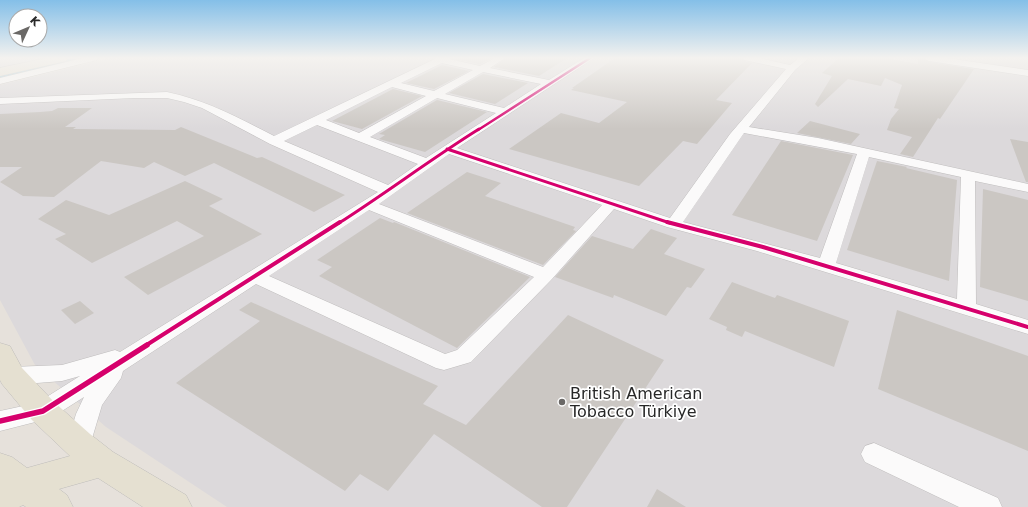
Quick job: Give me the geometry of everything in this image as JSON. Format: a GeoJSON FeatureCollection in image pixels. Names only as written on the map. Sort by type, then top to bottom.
{"type":"FeatureCollection","features":[{"type":"Feature","properties":{"kind":"main road"},"geometry":{"type":"LineString","coordinates":[[6,364],[43,411],[90,453],[174,507]]}},
{"type":"Feature","properties":{"kind":"main road"},"geometry":{"type":"LineString","coordinates":[[8,484],[90,453]]}},
{"type":"Feature","properties":{"kind":"main road"},"geometry":{"type":"LineString","coordinates":[[8,484],[55,507]]}},
{"type":"Feature","properties":{"kind":"street"},"geometry":{"type":"LineString","coordinates":[[274,141],[396,82]]}},
{"type":"Feature","properties":{"kind":"street"},"geometry":{"type":"LineString","coordinates":[[360,137],[459,82]]}},
{"type":"Feature","properties":{"kind":"street"},"geometry":{"type":"LineString","coordinates":[[543,82],[549,83]]}},
{"type":"Feature","properties":{"kind":"street"},"geometry":{"type":"LineString","coordinates":[[673,224],[722,153],[781,82]]}},
{"type":"Feature","properties":{"kind":"street"},"geometry":{"type":"LineString","coordinates":[[0,421],[43,411],[388,191],[447,149],[549,83]]}},
{"type":"Feature","properties":{"kind":"street"},"geometry":{"type":"LineString","coordinates":[[391,84],[506,112]]}},
{"type":"Feature","properties":{"kind":"street"},"geometry":{"type":"LineString","coordinates":[[0,101],[134,95],[167,96],[187,99],[206,106],[274,141],[388,191]]}},
{"type":"Feature","properties":{"kind":"street"},"geometry":{"type":"LineString","coordinates":[[315,120],[428,163]]}},
{"type":"Feature","properties":{"kind":"street"},"geometry":{"type":"LineString","coordinates":[[741,129],[818,142],[1028,188]]}},
{"type":"Feature","properties":{"kind":"street"},"geometry":{"type":"LineString","coordinates":[[447,149],[673,224],[763,247],[1028,327]]}},
{"type":"Feature","properties":{"kind":"street"},"geometry":{"type":"LineString","coordinates":[[826,266],[864,152]]}},
{"type":"Feature","properties":{"kind":"street"},"geometry":{"type":"LineString","coordinates":[[966,308],[968,175]]}},
{"type":"Feature","properties":{"kind":"street"},"geometry":{"type":"LineString","coordinates":[[367,204],[546,275]]}},
{"type":"Feature","properties":{"kind":"street"},"geometry":{"type":"LineString","coordinates":[[254,276],[444,362],[464,356],[546,275],[611,204]]}},
{"type":"Feature","properties":{"kind":"street"},"geometry":{"type":"LineString","coordinates":[[6,364],[62,373],[131,354]]}},
{"type":"Feature","properties":{"kind":"street"},"geometry":{"type":"LineString","coordinates":[[90,453],[85,416],[95,394],[131,354]]}},
{"type":"Feature","properties":{"kind":"street"},"geometry":{"type":"LineString","coordinates":[[874,454],[988,507]]}},
{"type":"Feature","properties":{"kind":"shaded area"},"geometry":{"type":"Polygon","coordinates":[[[14,82],[1028,82],[1028,507],[227,507],[106,427],[35,365],[0,300],[0,85],[14,82]]]}},
{"type":"Feature","properties":{"kind":"building"},"geometry":{"type":"Polygon","coordinates":[[[409,82],[448,82],[434,89],[406,83],[409,82]]]}},
{"type":"Feature","properties":{"kind":"building"},"geometry":{"type":"Polygon","coordinates":[[[469,82],[528,83],[495,104],[449,93],[469,82]]]}},
{"type":"Feature","properties":{"kind":"building"},"geometry":{"type":"Polygon","coordinates":[[[581,82],[734,82],[716,100],[732,103],[697,144],[683,141],[639,186],[509,149],[561,113],[599,123],[627,102],[571,90],[574,88],[572,88],[581,82]]]}},
{"type":"Feature","properties":{"kind":"building"},"geometry":{"type":"Polygon","coordinates":[[[829,82],[845,82],[818,107],[815,104],[829,82]]]}},
{"type":"Feature","properties":{"kind":"building"},"geometry":{"type":"Polygon","coordinates":[[[861,82],[883,82],[881,86],[861,82]]]}},
{"type":"Feature","properties":{"kind":"building"},"geometry":{"type":"Polygon","coordinates":[[[894,82],[965,82],[940,119],[938,118],[913,157],[900,154],[912,137],[887,130],[891,119],[899,109],[894,108],[902,85],[894,82]]]}},
{"type":"Feature","properties":{"kind":"building"},"geometry":{"type":"Polygon","coordinates":[[[393,89],[422,96],[362,129],[332,121],[393,89]]]}},
{"type":"Feature","properties":{"kind":"building"},"geometry":{"type":"Polygon","coordinates":[[[437,100],[487,112],[425,152],[379,139],[385,135],[379,134],[437,100]]]}},
{"type":"Feature","properties":{"kind":"building"},"geometry":{"type":"Polygon","coordinates":[[[58,108],[92,108],[65,127],[76,127],[73,129],[175,130],[181,127],[257,158],[262,157],[345,195],[314,212],[214,163],[185,176],[154,162],[144,168],[101,161],[54,197],[23,196],[0,182],[22,167],[0,167],[0,114],[52,111],[58,108]]]}},
{"type":"Feature","properties":{"kind":"building"},"geometry":{"type":"Polygon","coordinates":[[[810,121],[860,134],[851,144],[797,133],[810,121]]]}},
{"type":"Feature","properties":{"kind":"building"},"geometry":{"type":"Polygon","coordinates":[[[1010,139],[1028,142],[1028,182],[1026,182],[1010,139]]]}},
{"type":"Feature","properties":{"kind":"building"},"geometry":{"type":"Polygon","coordinates":[[[781,141],[853,155],[817,241],[732,215],[781,141]]]}},
{"type":"Feature","properties":{"kind":"building"},"geometry":{"type":"Polygon","coordinates":[[[877,161],[957,180],[949,281],[847,250],[877,161]]]}},
{"type":"Feature","properties":{"kind":"building"},"geometry":{"type":"Polygon","coordinates":[[[467,172],[501,183],[485,196],[575,227],[573,230],[576,231],[543,265],[407,213],[467,172]]]}},
{"type":"Feature","properties":{"kind":"building"},"geometry":{"type":"Polygon","coordinates":[[[185,181],[223,199],[209,206],[262,234],[148,295],[124,277],[204,236],[177,221],[92,263],[55,239],[66,234],[38,219],[66,200],[109,215],[185,181]]]}},
{"type":"Feature","properties":{"kind":"building"},"geometry":{"type":"Polygon","coordinates":[[[983,189],[1028,200],[1028,301],[980,287],[983,189]]]}},
{"type":"Feature","properties":{"kind":"building"},"geometry":{"type":"Polygon","coordinates":[[[380,218],[393,223],[394,222],[530,277],[457,348],[319,276],[332,267],[317,260],[380,218]]]}},
{"type":"Feature","properties":{"kind":"building"},"geometry":{"type":"Polygon","coordinates":[[[651,229],[677,238],[664,254],[705,269],[691,288],[687,287],[666,316],[614,295],[613,298],[555,277],[592,236],[633,249],[651,229]]]}},
{"type":"Feature","properties":{"kind":"building"},"geometry":{"type":"Polygon","coordinates":[[[732,282],[775,298],[777,295],[849,321],[834,367],[745,331],[742,337],[726,330],[727,327],[709,319],[732,282]]]}},
{"type":"Feature","properties":{"kind":"building"},"geometry":{"type":"Polygon","coordinates":[[[80,301],[94,313],[75,324],[61,310],[80,301]]]}},
{"type":"Feature","properties":{"kind":"building"},"geometry":{"type":"Polygon","coordinates":[[[251,302],[438,386],[423,404],[466,425],[568,315],[664,360],[567,507],[542,507],[434,434],[388,491],[360,474],[345,491],[176,383],[260,321],[239,310],[251,302]]]}},
{"type":"Feature","properties":{"kind":"building"},"geometry":{"type":"Polygon","coordinates":[[[897,310],[1028,356],[1028,451],[878,389],[897,310]]]}},
{"type":"Feature","properties":{"kind":"building"},"geometry":{"type":"Polygon","coordinates":[[[657,489],[686,507],[647,507],[657,489]]]}},
{"type":"Feature","properties":{"kind":"cycle path"},"geometry":{"type":"LineString","coordinates":[[0,421],[43,411],[389,191],[447,149],[553,82]]}},
{"type":"Feature","properties":{"kind":"cycle path"},"geometry":{"type":"LineString","coordinates":[[447,149],[673,224],[763,247],[1028,327]]}},
{"type":"Feature","properties":{"kind":"place","name":"British American Tobacco Türkiye"},"geometry":{"type":"Point","coordinates":[562,402]}}]}
